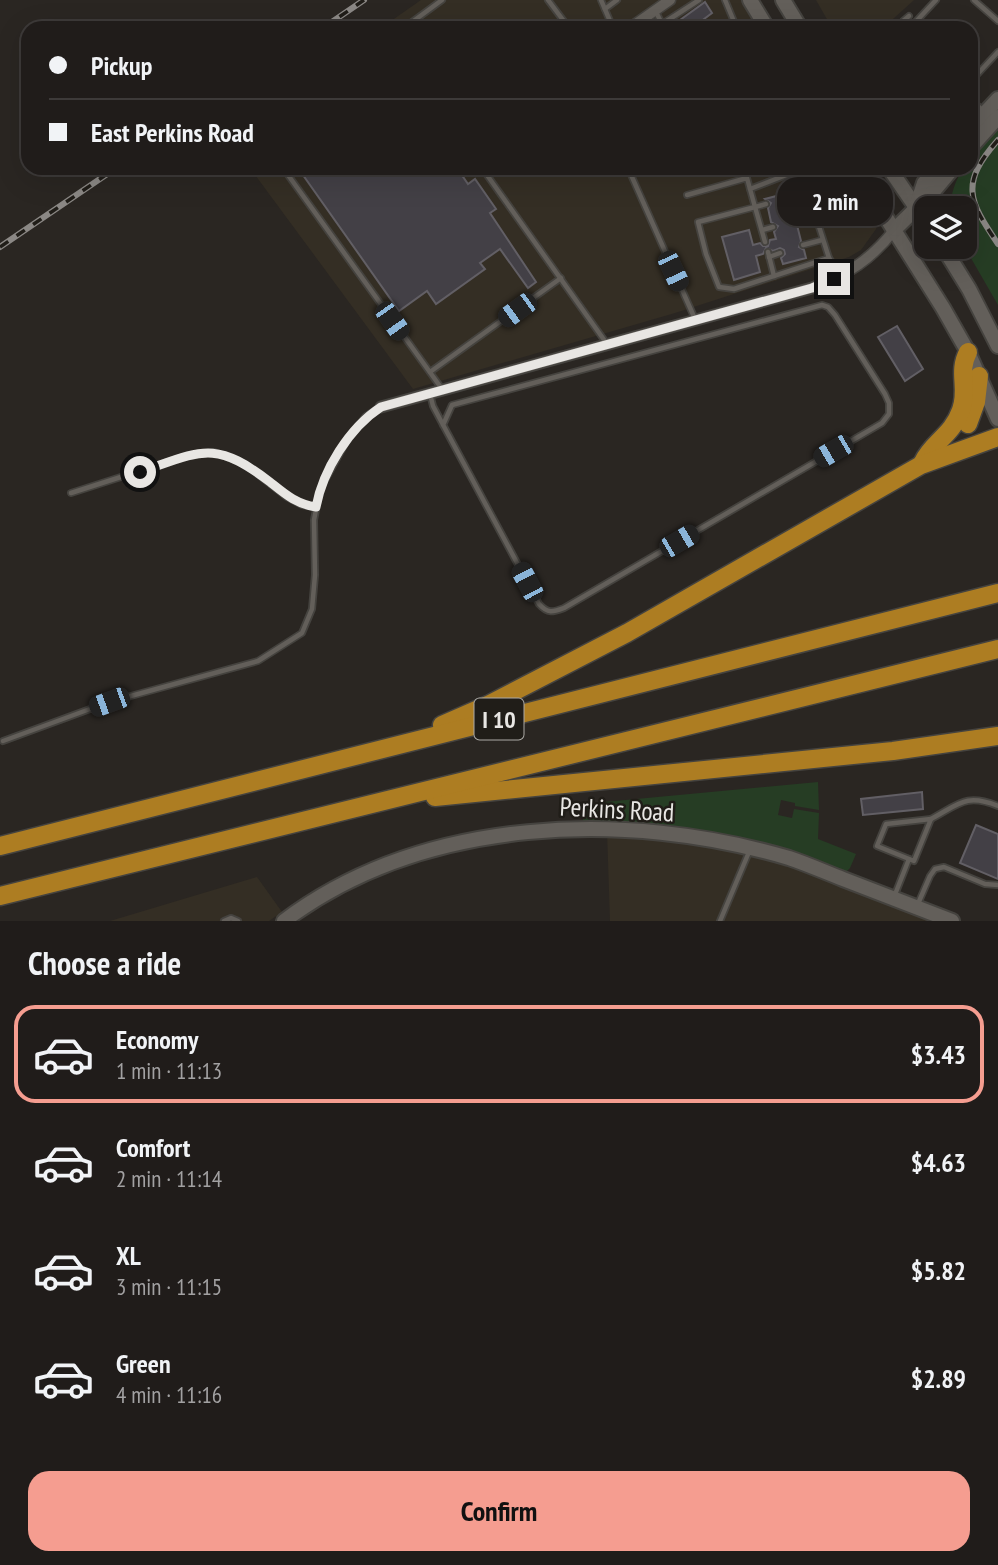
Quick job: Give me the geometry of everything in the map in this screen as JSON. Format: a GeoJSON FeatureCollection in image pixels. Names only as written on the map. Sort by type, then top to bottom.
{"type":"FeatureCollection","features":[{"type":"Feature","properties":{"kind":"highway"},"geometry":{"type":"LineString","coordinates":[[921,465],[926,455],[950,432],[958,417],[965,389],[961,365],[968,352]]}},
{"type":"Feature","properties":{"kind":"highway"},"geometry":{"type":"LineString","coordinates":[[942,457],[959,439],[970,419],[976,402],[979,376]]}},
{"type":"Feature","properties":{"kind":"highway"},"geometry":{"type":"LineString","coordinates":[[373,751],[490,704],[615,639],[921,465],[998,437]]}},
{"type":"Feature","properties":{"kind":"highway","name":"I 10"},"geometry":{"type":"LineString","coordinates":[[0,846],[998,593]]}},
{"type":"Feature","properties":{"kind":"highway","name":"I 10"},"geometry":{"type":"LineString","coordinates":[[0,896],[998,649]]}},
{"type":"Feature","properties":{"kind":"highway"},"geometry":{"type":"LineString","coordinates":[[376,803],[778,763],[942,745],[998,736]]}},
{"type":"Feature","properties":{"kind":"highway"},"geometry":{"type":"LineString","coordinates":[[778,763],[895,759],[998,748]]}},
{"type":"Feature","properties":{"kind":"main road"},"geometry":{"type":"LineString","coordinates":[[750,0],[763,21]]}},
{"type":"Feature","properties":{"kind":"main road"},"geometry":{"type":"LineString","coordinates":[[783,0],[796,21]]}},
{"type":"Feature","properties":{"kind":"main road"},"geometry":{"type":"LineString","coordinates":[[978,136],[992,115],[998,99]]}},
{"type":"Feature","properties":{"kind":"main road"},"geometry":{"type":"LineString","coordinates":[[860,175],[968,352],[998,419]]}},
{"type":"Feature","properties":{"kind":"main road"},"geometry":{"type":"LineString","coordinates":[[894,175],[914,205]]}},
{"type":"Feature","properties":{"kind":"main road"},"geometry":{"type":"LineString","coordinates":[[920,196],[924,183],[931,175]]}},
{"type":"Feature","properties":{"kind":"main road"},"geometry":{"type":"LineString","coordinates":[[927,196],[947,175]]}},
{"type":"Feature","properties":{"kind":"main road"},"geometry":{"type":"LineString","coordinates":[[895,229],[914,210]]}},
{"type":"Feature","properties":{"kind":"main road"},"geometry":{"type":"LineString","coordinates":[[950,259],[998,346]]}},
{"type":"Feature","properties":{"kind":"main road","name":"Perkins Road"},"geometry":{"type":"LineString","coordinates":[[284,921],[328,892],[379,867],[430,850],[482,838],[540,831],[660,833],[751,848],[791,859],[952,921]]}},
{"type":"Feature","properties":{"kind":"street"},"geometry":{"type":"LineString","coordinates":[[640,21],[670,0]]}},
{"type":"Feature","properties":{"kind":"street"},"geometry":{"type":"LineString","coordinates":[[381,407],[812,288],[841,276],[870,257],[895,229]]}},
{"type":"Feature","properties":{"kind":"lane"},"geometry":{"type":"LineString","coordinates":[[414,21],[442,0]]}},
{"type":"Feature","properties":{"kind":"lane"},"geometry":{"type":"LineString","coordinates":[[548,0],[564,21]]}},
{"type":"Feature","properties":{"kind":"lane"},"geometry":{"type":"LineString","coordinates":[[601,0],[610,21]]}},
{"type":"Feature","properties":{"kind":"lane"},"geometry":{"type":"LineString","coordinates":[[605,9],[617,0]]}},
{"type":"Feature","properties":{"kind":"lane"},"geometry":{"type":"LineString","coordinates":[[670,21],[699,0]]}},
{"type":"Feature","properties":{"kind":"lane"},"geometry":{"type":"LineString","coordinates":[[725,0],[734,21]]}},
{"type":"Feature","properties":{"kind":"lane"},"geometry":{"type":"LineString","coordinates":[[917,21],[936,0]]}},
{"type":"Feature","properties":{"kind":"lane"},"geometry":{"type":"LineString","coordinates":[[974,0],[998,21]]}},
{"type":"Feature","properties":{"kind":"lane"},"geometry":{"type":"LineString","coordinates":[[655,10],[660,21]]}},
{"type":"Feature","properties":{"kind":"lane"},"geometry":{"type":"LineString","coordinates":[[903,21],[909,16]]}},
{"type":"Feature","properties":{"kind":"lane"},"geometry":{"type":"LineString","coordinates":[[978,73],[998,52]]}},
{"type":"Feature","properties":{"kind":"lane"},"geometry":{"type":"LineString","coordinates":[[978,104],[992,115]]}},
{"type":"Feature","properties":{"kind":"lane"},"geometry":{"type":"LineString","coordinates":[[288,175],[443,389]]}},
{"type":"Feature","properties":{"kind":"lane"},"geometry":{"type":"LineString","coordinates":[[487,175],[607,344]]}},
{"type":"Feature","properties":{"kind":"lane"},"geometry":{"type":"LineString","coordinates":[[631,175],[695,320]]}},
{"type":"Feature","properties":{"kind":"lane"},"geometry":{"type":"LineString","coordinates":[[750,189],[786,175]]}},
{"type":"Feature","properties":{"kind":"lane"},"geometry":{"type":"LineString","coordinates":[[796,175],[815,214],[829,258],[841,276]]}},
{"type":"Feature","properties":{"kind":"lane"},"geometry":{"type":"LineString","coordinates":[[687,195],[747,178],[765,242]]}},
{"type":"Feature","properties":{"kind":"lane"},"geometry":{"type":"LineString","coordinates":[[796,220],[815,214],[865,183]]}},
{"type":"Feature","properties":{"kind":"lane"},"geometry":{"type":"LineString","coordinates":[[790,200],[806,196]]}},
{"type":"Feature","properties":{"kind":"lane"},"geometry":{"type":"LineString","coordinates":[[766,204],[698,222],[706,254],[719,287],[734,289],[829,258]]}},
{"type":"Feature","properties":{"kind":"lane"},"geometry":{"type":"LineString","coordinates":[[762,230],[772,227]]}},
{"type":"Feature","properties":{"kind":"lane"},"geometry":{"type":"LineString","coordinates":[[803,245],[822,240]]}},
{"type":"Feature","properties":{"kind":"lane"},"geometry":{"type":"LineString","coordinates":[[774,276],[768,255],[780,253]]}},
{"type":"Feature","properties":{"kind":"lane"},"geometry":{"type":"LineString","coordinates":[[430,372],[561,278]]}},
{"type":"Feature","properties":{"kind":"lane"},"geometry":{"type":"LineString","coordinates":[[429,393],[433,406],[443,425],[539,604],[545,611],[552,613],[882,423],[889,414],[889,403],[835,315],[822,305],[452,405],[443,425]]}},
{"type":"Feature","properties":{"kind":"lane"},"geometry":{"type":"LineString","coordinates":[[3,741],[109,702],[258,661],[302,633],[313,609],[314,520],[320,489],[346,442],[366,416],[381,407]]}},
{"type":"Feature","properties":{"kind":"lane"},"geometry":{"type":"LineString","coordinates":[[71,493],[183,457],[214,452],[246,464],[302,505],[316,507]]}},
{"type":"Feature","properties":{"kind":"lane"},"geometry":{"type":"LineString","coordinates":[[932,820],[914,861],[877,846],[886,824],[932,820],[970,799],[978,798],[998,806]]}},
{"type":"Feature","properties":{"kind":"lane"},"geometry":{"type":"LineString","coordinates":[[720,921],[751,848]]}},
{"type":"Feature","properties":{"kind":"lane"},"geometry":{"type":"LineString","coordinates":[[893,898],[909,859]]}},
{"type":"Feature","properties":{"kind":"lane"},"geometry":{"type":"LineString","coordinates":[[917,907],[935,869],[944,867],[985,884],[998,885]]}},
{"type":"Feature","properties":{"kind":"lane"},"geometry":{"type":"LineString","coordinates":[[224,921],[231,918],[238,921]]}},
{"type":"Feature","properties":{"kind":"shaded area"},"geometry":{"type":"Polygon","coordinates":[[[421,0],[742,0],[755,21],[391,21],[421,0]]]}},
{"type":"Feature","properties":{"kind":"shaded area"},"geometry":{"type":"Polygon","coordinates":[[[816,0],[914,0],[891,21],[828,21],[816,0]]]}},
{"type":"Feature","properties":{"kind":"shaded area"},"geometry":{"type":"Polygon","coordinates":[[[255,175],[851,175],[873,209],[876,229],[861,250],[849,257],[675,313],[413,389],[255,175]]]}},
{"type":"Feature","properties":{"kind":"shaded area"},"geometry":{"type":"Polygon","coordinates":[[[607,831],[751,848],[952,921],[610,921],[607,831]]]}},
{"type":"Feature","properties":{"kind":"shaded area"},"geometry":{"type":"Polygon","coordinates":[[[257,877],[282,912],[269,921],[110,921],[257,877]]]}},
{"type":"Feature","properties":{"kind":"green space"},"geometry":{"type":"Polygon","coordinates":[[[998,129],[998,305],[971,259],[977,259],[977,196],[952,196],[960,175],[978,175],[978,150],[998,129]]]}},
{"type":"Feature","properties":{"kind":"green space"},"geometry":{"type":"Polygon","coordinates":[[[818,782],[819,810],[795,806],[795,803],[781,800],[778,815],[792,818],[794,809],[819,813],[818,839],[856,854],[846,872],[806,858],[583,824],[583,804],[818,782]]]}},
{"type":"Feature","properties":{"kind":"building"},"geometry":{"type":"Polygon","coordinates":[[[705,2],[712,13],[701,21],[679,21],[705,2]]]}},
{"type":"Feature","properties":{"kind":"building"},"geometry":{"type":"Polygon","coordinates":[[[303,175],[462,175],[468,184],[475,179],[496,209],[490,213],[536,282],[528,288],[500,249],[480,263],[485,269],[436,304],[427,291],[399,311],[303,175]]]}},
{"type":"Feature","properties":{"kind":"building"},"geometry":{"type":"Polygon","coordinates":[[[788,193],[785,201],[791,204],[794,215],[791,221],[797,225],[801,241],[799,247],[804,250],[806,258],[783,264],[781,258],[785,254],[784,250],[780,248],[773,251],[766,248],[763,254],[756,256],[760,272],[734,280],[722,237],[749,230],[753,245],[760,243],[768,246],[770,240],[776,239],[774,232],[778,226],[771,222],[768,208],[771,203],[765,199],[788,193]]]}},
{"type":"Feature","properties":{"kind":"building"},"geometry":{"type":"Polygon","coordinates":[[[897,326],[923,369],[905,381],[878,337],[897,326]]]}},
{"type":"Feature","properties":{"kind":"building"},"geometry":{"type":"Polygon","coordinates":[[[922,792],[923,809],[863,815],[861,799],[922,792]]]}},
{"type":"Feature","properties":{"kind":"building"},"geometry":{"type":"Polygon","coordinates":[[[976,825],[998,834],[998,879],[960,863],[976,825]]]}},
{"type":"Feature","properties":{"kind":"railway"},"geometry":{"type":"LineString","coordinates":[[333,21],[364,0]]}},
{"type":"Feature","properties":{"kind":"railway"},"geometry":{"type":"LineString","coordinates":[[978,168],[998,140]]}},
{"type":"Feature","properties":{"kind":"railway"},"geometry":{"type":"LineString","coordinates":[[0,247],[106,175]]}},
{"type":"Feature","properties":{"kind":"railway"},"geometry":{"type":"LineString","coordinates":[[975,175],[975,203],[998,244]]}},
{"type":"Feature","properties":{"kind":"route"},"geometry":{"type":"LineString","coordinates":[[140,472],[183,457],[214,452],[246,464],[287,497],[302,505],[316,507],[320,489],[346,442],[366,416],[381,407],[812,288],[834,279]]}}]}
